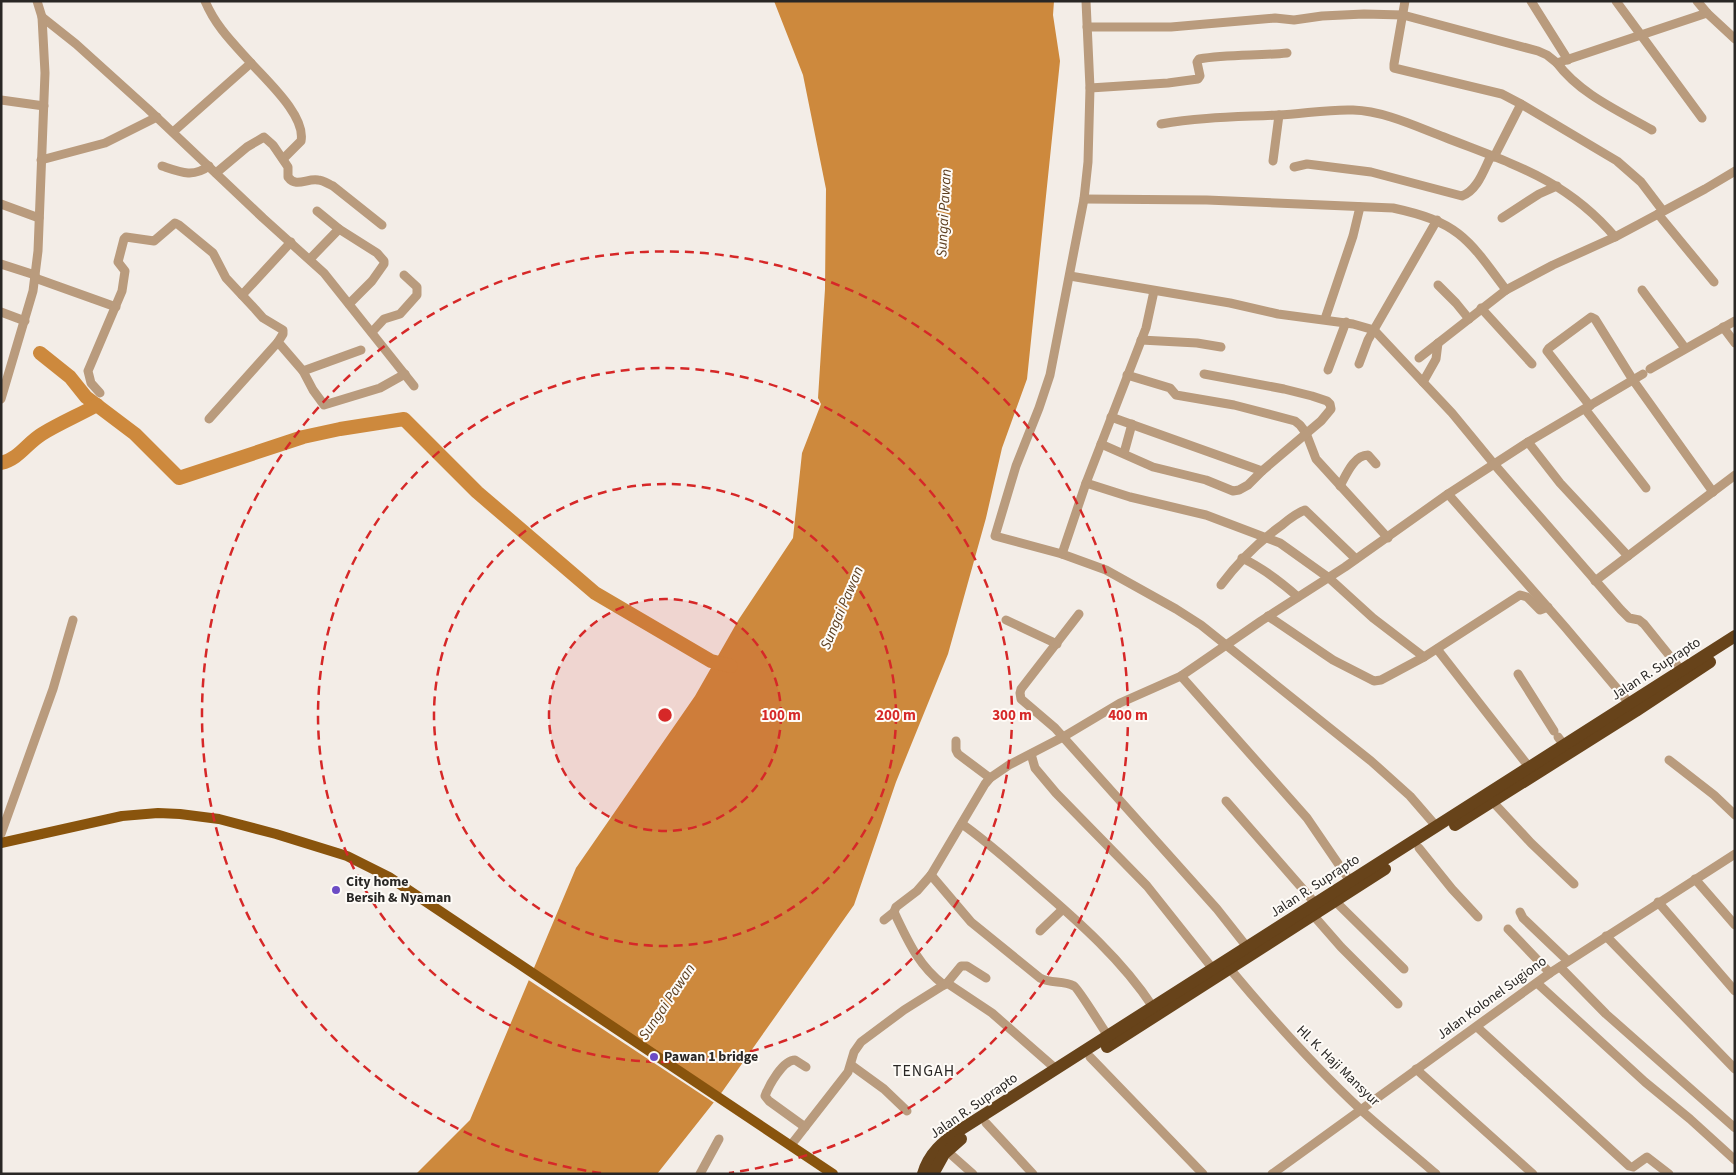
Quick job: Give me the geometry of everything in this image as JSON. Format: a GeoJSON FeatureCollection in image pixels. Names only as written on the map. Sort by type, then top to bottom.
{"type":"FeatureCollection","features":[{"type":"Feature","properties":{"kind":"highway","name":"Jalan R. Suprapto"},"geometry":{"type":"LineString","coordinates":[[923,1174],[929,1158],[941,1144],[960,1130],[1108,1036],[1144,1018],[1230,969],[1350,881],[1529,767],[1548,761],[1559,738],[1630,704],[1735,636]]}},
{"type":"Feature","properties":{"kind":"highway","name":"Jalan R. Suprapto"},"geometry":{"type":"LineString","coordinates":[[933,1174],[940,1158],[947,1151],[986,1123],[1090,1057],[1144,1018],[1153,1007],[1247,947],[1308,913],[1335,901],[1492,801],[1548,761],[1735,646]]}},
{"type":"Feature","properties":{"kind":"main road"},"geometry":{"type":"LineString","coordinates":[[1,843],[89,823],[140,814],[180,814],[219,819],[327,849],[370,866],[389,876],[791,1144],[833,1174]]}},
{"type":"Feature","properties":{"kind":"street"},"geometry":{"type":"LineString","coordinates":[[1,399],[25,321],[35,277],[39,236],[40,160],[45,73],[42,17],[37,1]]}},
{"type":"Feature","properties":{"kind":"street"},"geometry":{"type":"LineString","coordinates":[[205,1],[210,14],[222,32],[289,106],[295,116],[301,129],[301,141],[283,159]]}},
{"type":"Feature","properties":{"kind":"street"},"geometry":{"type":"LineString","coordinates":[[1086,1],[1090,88],[1088,162],[1084,199],[1050,375],[1040,408],[1016,466],[995,535],[997,538],[1062,554],[1106,570],[1128,581],[1201,625],[1383,772],[1410,796],[1436,826]]}},
{"type":"Feature","properties":{"kind":"street"},"geometry":{"type":"LineString","coordinates":[[1405,1],[1394,66],[1396,69],[1502,94],[1617,161],[1641,182],[1661,213],[1714,282]]}},
{"type":"Feature","properties":{"kind":"street"},"geometry":{"type":"LineString","coordinates":[[1531,1],[1568,60]]}},
{"type":"Feature","properties":{"kind":"street"},"geometry":{"type":"LineString","coordinates":[[1616,1],[1702,118]]}},
{"type":"Feature","properties":{"kind":"street"},"geometry":{"type":"LineString","coordinates":[[1697,1],[1707,13],[1735,38]]}},
{"type":"Feature","properties":{"kind":"street"},"geometry":{"type":"LineString","coordinates":[[1557,63],[1707,13]]}},
{"type":"Feature","properties":{"kind":"street"},"geometry":{"type":"LineString","coordinates":[[1087,27],[1171,27],[1275,18],[1294,20],[1355,14],[1403,15],[1547,55],[1557,63],[1571,80],[1583,89],[1652,130]]}},
{"type":"Feature","properties":{"kind":"street"},"geometry":{"type":"LineString","coordinates":[[42,17],[76,44],[157,117],[310,259],[324,273],[414,386]]}},
{"type":"Feature","properties":{"kind":"street"},"geometry":{"type":"LineString","coordinates":[[1090,88],[1198,79],[1200,76],[1197,62],[1199,59],[1287,53]]}},
{"type":"Feature","properties":{"kind":"street"},"geometry":{"type":"LineString","coordinates":[[173,132],[251,63]]}},
{"type":"Feature","properties":{"kind":"street"},"geometry":{"type":"LineString","coordinates":[[1,100],[44,106]]}},
{"type":"Feature","properties":{"kind":"street"},"geometry":{"type":"LineString","coordinates":[[1294,167],[1308,164],[1371,172],[1462,196],[1470,192],[1478,181],[1521,104]]}},
{"type":"Feature","properties":{"kind":"street"},"geometry":{"type":"LineString","coordinates":[[1161,124],[1202,118],[1354,110],[1389,117],[1493,156],[1539,176],[1584,205],[1615,237]]}},
{"type":"Feature","properties":{"kind":"street"},"geometry":{"type":"LineString","coordinates":[[1273,161],[1279,115]]}},
{"type":"Feature","properties":{"kind":"street"},"geometry":{"type":"LineString","coordinates":[[40,160],[105,143],[157,117]]}},
{"type":"Feature","properties":{"kind":"street"},"geometry":{"type":"LineString","coordinates":[[216,173],[247,147],[264,137],[273,145],[288,167],[290,180],[298,183],[316,179],[333,186],[382,225]]}},
{"type":"Feature","properties":{"kind":"street"},"geometry":{"type":"LineString","coordinates":[[162,166],[190,174],[200,172],[209,166]]}},
{"type":"Feature","properties":{"kind":"street"},"geometry":{"type":"LineString","coordinates":[[1414,362],[1506,290],[1553,265],[1615,237],[1735,171]]}},
{"type":"Feature","properties":{"kind":"street"},"geometry":{"type":"LineString","coordinates":[[1502,218],[1539,194],[1557,186]]}},
{"type":"Feature","properties":{"kind":"street"},"geometry":{"type":"LineString","coordinates":[[1084,199],[1207,200],[1393,208],[1437,220],[1456,231],[1479,253],[1506,290]]}},
{"type":"Feature","properties":{"kind":"street"},"geometry":{"type":"LineString","coordinates":[[1,204],[39,218]]}},
{"type":"Feature","properties":{"kind":"street"},"geometry":{"type":"LineString","coordinates":[[1325,319],[1353,236],[1360,207]]}},
{"type":"Feature","properties":{"kind":"street"},"geometry":{"type":"LineString","coordinates":[[317,211],[338,229],[370,248],[384,261],[384,264],[372,281],[349,304]]}},
{"type":"Feature","properties":{"kind":"street"},"geometry":{"type":"LineString","coordinates":[[1359,364],[1368,340],[1437,220]]}},
{"type":"Feature","properties":{"kind":"street"},"geometry":{"type":"LineString","coordinates":[[100,393],[91,383],[88,371],[112,306],[124,284],[124,270],[118,263],[124,239],[130,237],[154,242],[174,223],[213,253],[226,278],[263,318],[283,330],[283,334],[278,342],[209,419]]}},
{"type":"Feature","properties":{"kind":"street"},"geometry":{"type":"LineString","coordinates":[[310,259],[338,229]]}},
{"type":"Feature","properties":{"kind":"street"},"geometry":{"type":"LineString","coordinates":[[242,295],[291,242]]}},
{"type":"Feature","properties":{"kind":"street"},"geometry":{"type":"LineString","coordinates":[[1,264],[112,306]]}},
{"type":"Feature","properties":{"kind":"street"},"geometry":{"type":"LineString","coordinates":[[372,332],[384,319],[400,314],[417,294],[417,287],[404,276]]}},
{"type":"Feature","properties":{"kind":"street"},"geometry":{"type":"LineString","coordinates":[[1070,276],[1230,303],[1296,317],[1346,322],[1374,330],[1414,362],[1423,382],[1595,581],[1629,618],[1639,620],[1644,624],[1682,670]]}},
{"type":"Feature","properties":{"kind":"street"},"geometry":{"type":"LineString","coordinates":[[1438,285],[1469,318]]}},
{"type":"Feature","properties":{"kind":"street"},"geometry":{"type":"LineString","coordinates":[[1062,554],[1086,482],[1146,328],[1154,290]]}},
{"type":"Feature","properties":{"kind":"street"},"geometry":{"type":"LineString","coordinates":[[1642,290],[1685,348]]}},
{"type":"Feature","properties":{"kind":"street"},"geometry":{"type":"LineString","coordinates":[[1481,308],[1532,364]]}},
{"type":"Feature","properties":{"kind":"street"},"geometry":{"type":"LineString","coordinates":[[1,312],[25,321]]}},
{"type":"Feature","properties":{"kind":"street"},"geometry":{"type":"LineString","coordinates":[[1646,488],[1547,351],[1591,316],[1595,319],[1633,380],[1713,492]]}},
{"type":"Feature","properties":{"kind":"street"},"geometry":{"type":"LineString","coordinates":[[884,920],[894,912],[896,907],[917,891],[931,875],[990,778],[1009,765],[1063,737],[1120,703],[1181,676],[1268,616],[1356,560],[1448,494],[1528,442],[1735,320]]}},
{"type":"Feature","properties":{"kind":"street"},"geometry":{"type":"LineString","coordinates":[[1328,370],[1346,322]]}},
{"type":"Feature","properties":{"kind":"street"},"geometry":{"type":"LineString","coordinates":[[1723,327],[1735,343]]}},
{"type":"Feature","properties":{"kind":"street"},"geometry":{"type":"LineString","coordinates":[[1141,340],[1197,343],[1221,347]]}},
{"type":"Feature","properties":{"kind":"street"},"geometry":{"type":"LineString","coordinates":[[278,342],[303,371],[313,390],[325,405],[380,388],[405,374]]}},
{"type":"Feature","properties":{"kind":"street"},"geometry":{"type":"LineString","coordinates":[[1423,382],[1436,359],[1438,344]]}},
{"type":"Feature","properties":{"kind":"street"},"geometry":{"type":"LineString","coordinates":[[303,371],[361,350]]}},
{"type":"Feature","properties":{"kind":"street"},"geometry":{"type":"LineString","coordinates":[[1127,374],[1170,388],[1176,395],[1234,405],[1285,418],[1300,425],[1306,433],[1316,459],[1388,538]]}},
{"type":"Feature","properties":{"kind":"street"},"geometry":{"type":"LineString","coordinates":[[1101,444],[1153,467],[1206,480],[1233,491],[1240,490],[1327,415],[1331,407],[1327,401],[1284,388],[1204,374]]}},
{"type":"Feature","properties":{"kind":"street"},"geometry":{"type":"LineString","coordinates":[[1111,417],[1262,472]]}},
{"type":"Feature","properties":{"kind":"street"},"geometry":{"type":"LineString","coordinates":[[1124,454],[1132,424]]}},
{"type":"Feature","properties":{"kind":"street"},"geometry":{"type":"LineString","coordinates":[[1528,442],[1560,484],[1628,556]]}},
{"type":"Feature","properties":{"kind":"street"},"geometry":{"type":"LineString","coordinates":[[1340,486],[1349,468],[1364,455],[1368,455],[1376,464]]}},
{"type":"Feature","properties":{"kind":"street"},"geometry":{"type":"LineString","coordinates":[[1595,581],[1735,475]]}},
{"type":"Feature","properties":{"kind":"street"},"geometry":{"type":"LineString","coordinates":[[1086,482],[1130,497],[1206,515],[1280,543],[1329,578],[1363,610],[1424,657]]}},
{"type":"Feature","properties":{"kind":"street"},"geometry":{"type":"LineString","coordinates":[[1448,494],[1630,704]]}},
{"type":"Feature","properties":{"kind":"street"},"geometry":{"type":"LineString","coordinates":[[1221,586],[1242,558],[1265,537],[1301,511],[1307,510],[1356,560]]}},
{"type":"Feature","properties":{"kind":"street"},"geometry":{"type":"LineString","coordinates":[[1242,558],[1282,583],[1298,597]]}},
{"type":"Feature","properties":{"kind":"street"},"geometry":{"type":"LineString","coordinates":[[1268,616],[1333,660],[1374,682],[1424,657],[1520,595],[1527,597],[1540,610],[1548,608]]}},
{"type":"Feature","properties":{"kind":"street"},"geometry":{"type":"LineString","coordinates":[[1079,614],[1022,689],[1021,699],[1055,728],[1217,910],[1247,947]]}},
{"type":"Feature","properties":{"kind":"street"},"geometry":{"type":"LineString","coordinates":[[1,834],[53,689],[74,620]]}},
{"type":"Feature","properties":{"kind":"street"},"geometry":{"type":"LineString","coordinates":[[1006,620],[1057,644]]}},
{"type":"Feature","properties":{"kind":"street"},"geometry":{"type":"LineString","coordinates":[[1437,649],[1529,767]]}},
{"type":"Feature","properties":{"kind":"street"},"geometry":{"type":"LineString","coordinates":[[1518,674],[1559,738]]}},
{"type":"Feature","properties":{"kind":"street"},"geometry":{"type":"LineString","coordinates":[[1181,676],[1307,818],[1350,881]]}},
{"type":"Feature","properties":{"kind":"street"},"geometry":{"type":"LineString","coordinates":[[956,741],[958,754],[990,778]]}},
{"type":"Feature","properties":{"kind":"street"},"geometry":{"type":"LineString","coordinates":[[1030,754],[1035,768],[1060,798],[1147,886],[1213,969]]}},
{"type":"Feature","properties":{"kind":"street"},"geometry":{"type":"LineString","coordinates":[[1669,760],[1735,815]]}},
{"type":"Feature","properties":{"kind":"street"},"geometry":{"type":"LineString","coordinates":[[1226,801],[1308,913],[1398,1004]]}},
{"type":"Feature","properties":{"kind":"street"},"geometry":{"type":"LineString","coordinates":[[1492,801],[1537,849],[1574,884]]}},
{"type":"Feature","properties":{"kind":"street"},"geometry":{"type":"LineString","coordinates":[[962,824],[992,847],[1113,956],[1153,1007]]}},
{"type":"Feature","properties":{"kind":"street"},"geometry":{"type":"LineString","coordinates":[[1419,848],[1452,889],[1478,916]]}},
{"type":"Feature","properties":{"kind":"street","name":"Jalan Kolonel Sugiono"},"geometry":{"type":"LineString","coordinates":[[1272,1174],[1550,973],[1658,902],[1734,857]]}},
{"type":"Feature","properties":{"kind":"street"},"geometry":{"type":"LineString","coordinates":[[931,875],[971,922],[1040,978],[1050,982],[1069,984],[1078,988],[1089,1009],[1108,1036]]}},
{"type":"Feature","properties":{"kind":"street"},"geometry":{"type":"LineString","coordinates":[[1695,880],[1735,925]]}},
{"type":"Feature","properties":{"kind":"street"},"geometry":{"type":"LineString","coordinates":[[1335,901],[1404,969]]}},
{"type":"Feature","properties":{"kind":"street"},"geometry":{"type":"LineString","coordinates":[[1658,902],[1735,991]]}},
{"type":"Feature","properties":{"kind":"street"},"geometry":{"type":"LineString","coordinates":[[1040,931],[1062,909]]}},
{"type":"Feature","properties":{"kind":"street"},"geometry":{"type":"LineString","coordinates":[[894,912],[920,962],[929,973],[986,1008],[1056,1069]]}},
{"type":"Feature","properties":{"kind":"street"},"geometry":{"type":"LineString","coordinates":[[1520,912],[1523,918],[1568,961]]}},
{"type":"Feature","properties":{"kind":"street"},"geometry":{"type":"LineString","coordinates":[[1508,929],[1550,973]]}},
{"type":"Feature","properties":{"kind":"street"},"geometry":{"type":"LineString","coordinates":[[1606,936],[1735,1069]]}},
{"type":"Feature","properties":{"kind":"street"},"geometry":{"type":"LineString","coordinates":[[791,1144],[848,1072],[854,1052],[861,1042],[904,1010],[945,984],[963,965],[986,978]]}},
{"type":"Feature","properties":{"kind":"street"},"geometry":{"type":"LineString","coordinates":[[1560,967],[1606,1014],[1735,1128]]}},
{"type":"Feature","properties":{"kind":"street","name":"Hl. K. Haji Mansyur"},"geometry":{"type":"LineString","coordinates":[[1230,969],[1283,1031],[1360,1109],[1436,1174]]}},
{"type":"Feature","properties":{"kind":"street"},"geometry":{"type":"LineString","coordinates":[[1536,983],[1645,1082],[1690,1119],[1735,1160]]}},
{"type":"Feature","properties":{"kind":"street"},"geometry":{"type":"LineString","coordinates":[[1476,1027],[1629,1166],[1633,1167],[1647,1157],[1669,1174]]}},
{"type":"Feature","properties":{"kind":"street"},"geometry":{"type":"LineString","coordinates":[[1090,1057],[1203,1174]]}},
{"type":"Feature","properties":{"kind":"street"},"geometry":{"type":"LineString","coordinates":[[805,1127],[769,1102],[765,1096],[777,1074],[789,1061],[795,1060],[806,1067]]}},
{"type":"Feature","properties":{"kind":"street"},"geometry":{"type":"LineString","coordinates":[[851,1065],[884,1089],[907,1111]]}},
{"type":"Feature","properties":{"kind":"street"},"geometry":{"type":"LineString","coordinates":[[1416,1069],[1534,1174]]}},
{"type":"Feature","properties":{"kind":"street"},"geometry":{"type":"LineString","coordinates":[[986,1123],[1033,1174]]}},
{"type":"Feature","properties":{"kind":"street"},"geometry":{"type":"LineString","coordinates":[[700,1174],[719,1139]]}},
{"type":"Feature","properties":{"kind":"street"},"geometry":{"type":"LineString","coordinates":[[947,1151],[973,1174]]}},
{"type":"Feature","properties":{"kind":"water","name":"Sungai Pawan"},"geometry":{"type":"Polygon","coordinates":[[[774,1],[1054,1],[1053,15],[1060,61],[1027,379],[1002,448],[986,518],[948,654],[896,782],[854,905],[722,1092],[657,1174],[416,1174],[470,1120],[576,868],[695,696],[739,619],[793,538],[802,453],[821,404],[818,398],[825,289],[826,189],[803,75],[774,1]]]}},
{"type":"Feature","properties":{"kind":"pier"},"geometry":{"type":"Polygon","coordinates":[[[531,969],[723,1095],[716,1104],[527,979],[531,969]]]}},
{"type":"Feature","properties":{"kind":"waterway"},"geometry":{"type":"LineString","coordinates":[[40,353],[70,377],[86,397],[135,434],[179,478],[303,437],[404,419],[477,492],[595,593],[711,661],[731,666]]}},
{"type":"Feature","properties":{"kind":"waterway"},"geometry":{"type":"LineString","coordinates":[[1,463],[13,458],[42,434],[97,405]]}},
{"type":"Feature","properties":{"kind":"place","name":"City home Bersih & Nyaman"},"geometry":{"type":"Point","coordinates":[336,890]}},
{"type":"Feature","properties":{"kind":"place","name":"Pawan 1 bridge"},"geometry":{"type":"Point","coordinates":[654,1057]}},
{"type":"Feature","properties":{"kind":"district","name":"TENGAH"},"geometry":{"type":"Point","coordinates":[924,1071]}}]}
